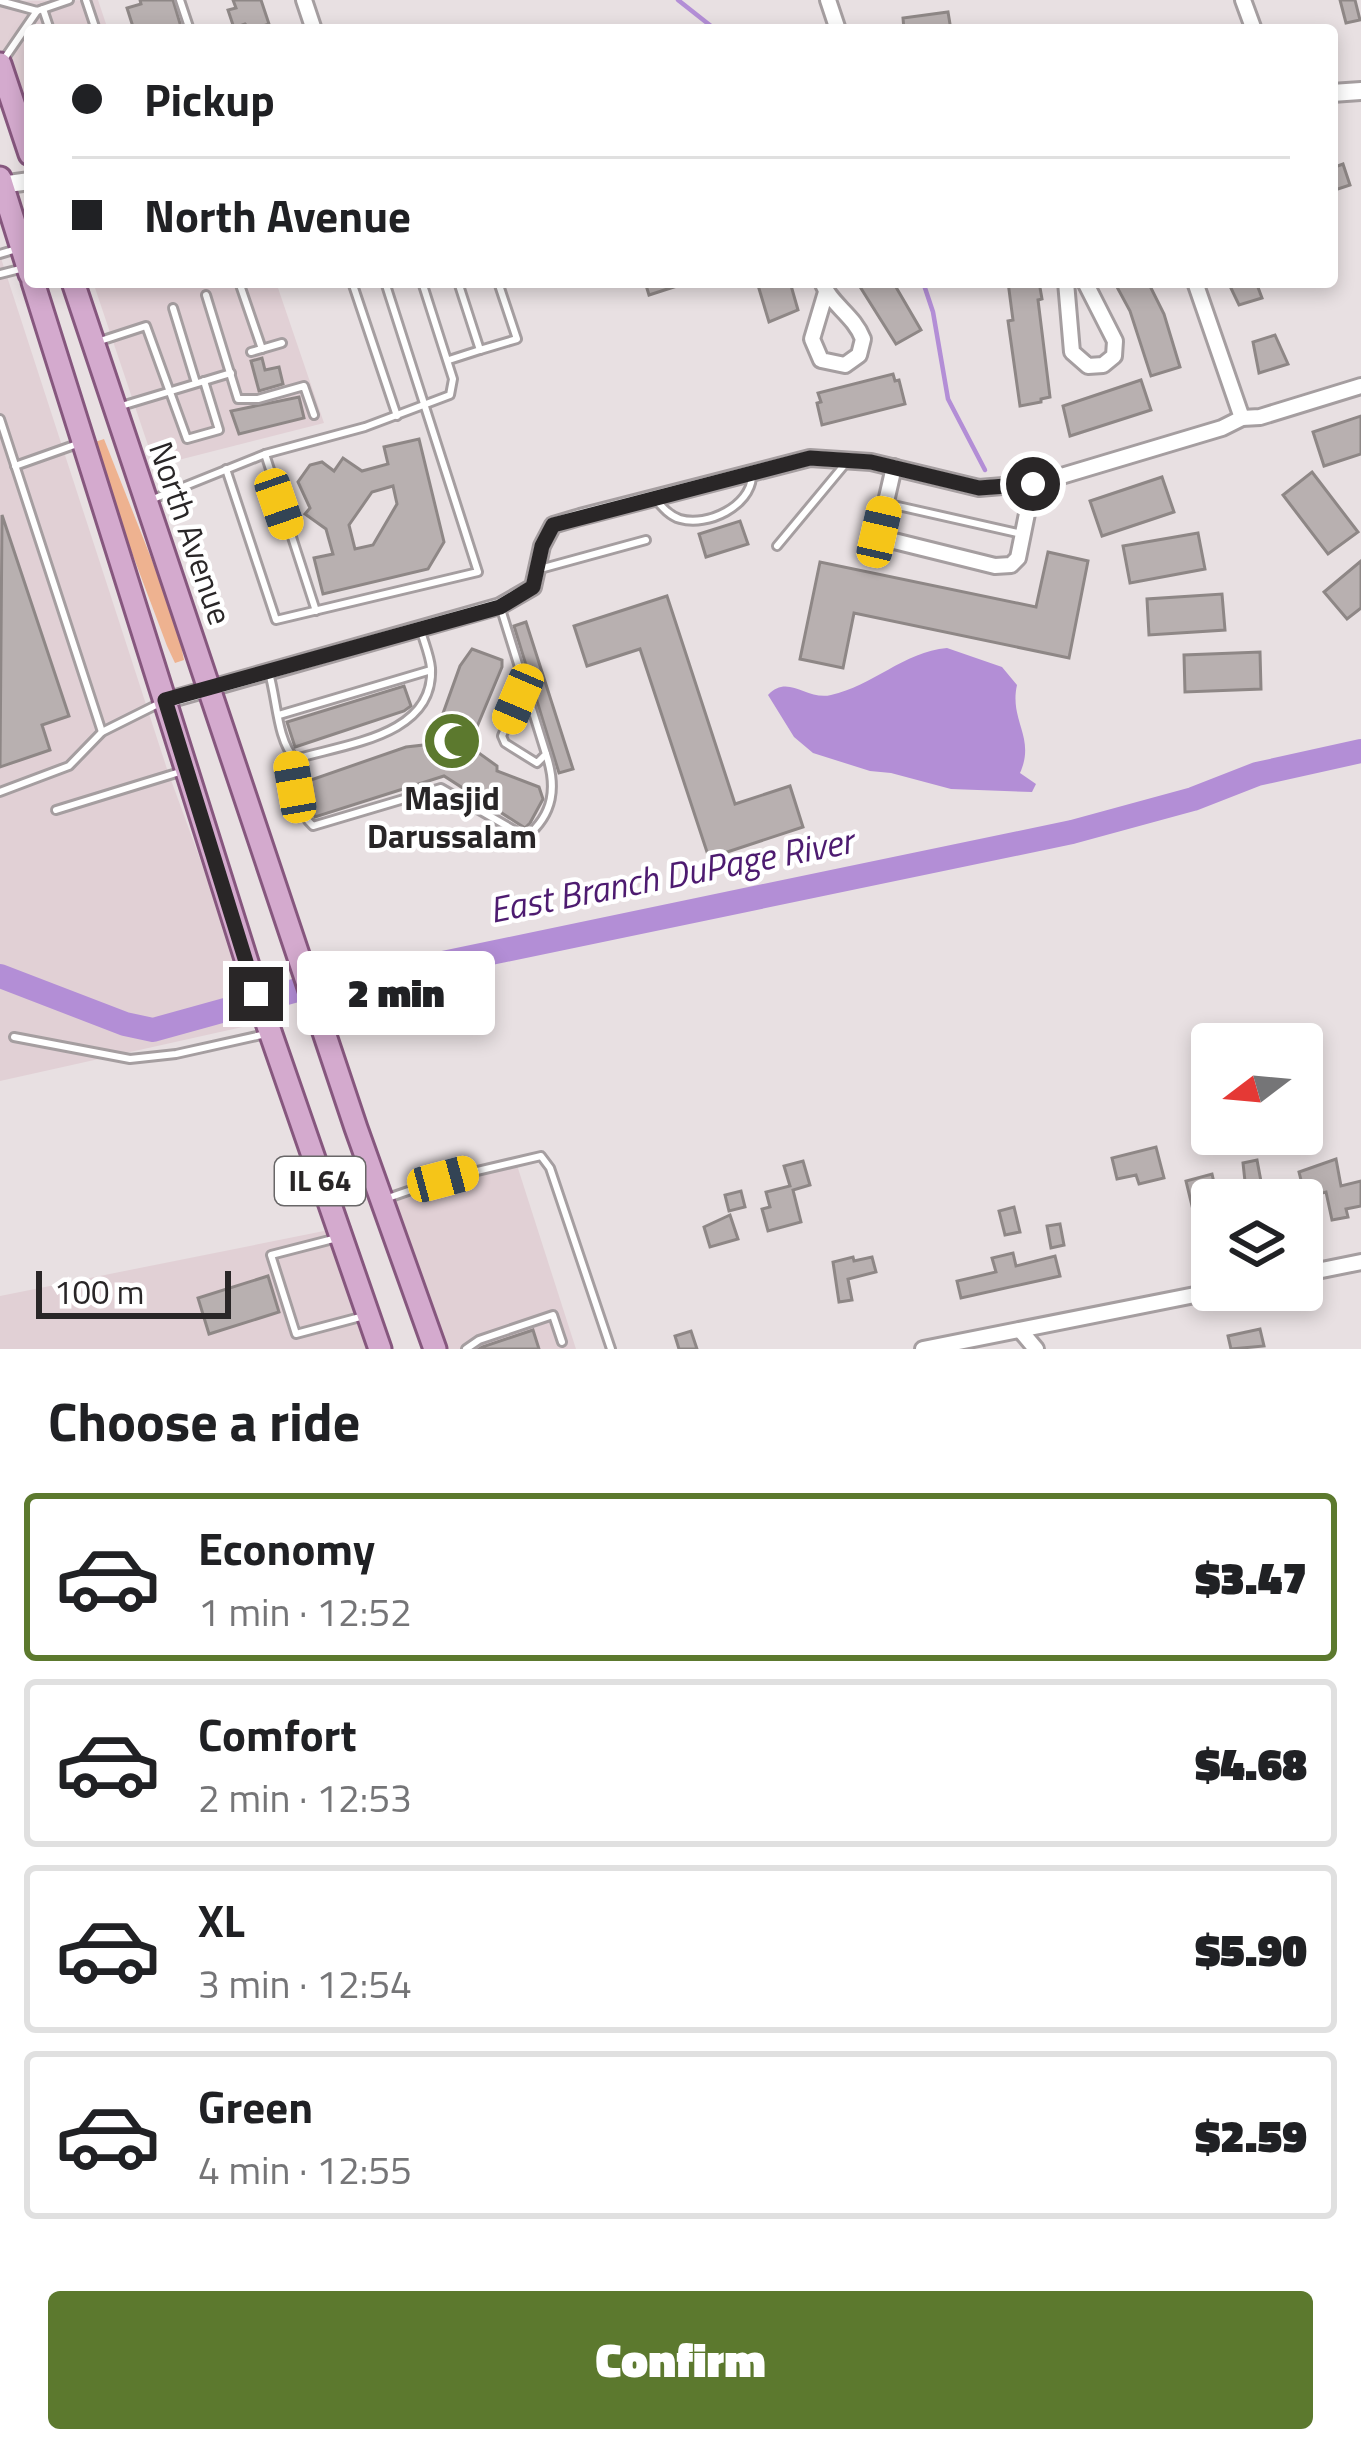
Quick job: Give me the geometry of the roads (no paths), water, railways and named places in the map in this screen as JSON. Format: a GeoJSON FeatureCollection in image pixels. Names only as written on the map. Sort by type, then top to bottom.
{"type":"FeatureCollection","features":[{"type":"Feature","properties":{"kind":"main road"},"geometry":{"type":"LineString","coordinates":[[0,65],[23,122]]}},
{"type":"Feature","properties":{"kind":"main road","name":"IL 64"},"geometry":{"type":"LineString","coordinates":[[1,183],[22,265]]}},
{"type":"Feature","properties":{"kind":"main road","name":"IL 64"},"geometry":{"type":"LineString","coordinates":[[30,288],[263,1013],[380,1349]]}},
{"type":"Feature","properties":{"kind":"main road","name":"North Avenue"},"geometry":{"type":"LineString","coordinates":[[75,288],[435,1349]]}},
{"type":"Feature","properties":{"kind":"street"},"geometry":{"type":"LineString","coordinates":[[824,288],[812,339],[821,360],[845,364],[859,355],[863,340],[845,308],[825,288]]}},
{"type":"Feature","properties":{"kind":"street"},"geometry":{"type":"LineString","coordinates":[[1067,288],[1072,352],[1088,367],[1103,365],[1114,356],[1115,341],[1088,288]]}},
{"type":"Feature","properties":{"kind":"street"},"geometry":{"type":"LineString","coordinates":[[1197,288],[1242,418]]}},
{"type":"Feature","properties":{"kind":"street"},"geometry":{"type":"LineString","coordinates":[[165,700],[500,607],[533,587],[542,546],[553,525],[753,472],[810,458],[894,467],[979,488],[1033,484],[1361,386]]}},
{"type":"Feature","properties":{"kind":"street"},"geometry":{"type":"LineString","coordinates":[[894,467],[879,532],[886,539],[995,566],[1011,566],[1018,558],[1033,484]]}},
{"type":"Feature","properties":{"kind":"street"},"geometry":{"type":"LineString","coordinates":[[1323,1270],[1361,1262]]}},
{"type":"Feature","properties":{"kind":"street"},"geometry":{"type":"LineString","coordinates":[[923,1349],[1191,1296]]}},
{"type":"Feature","properties":{"kind":"street"},"geometry":{"type":"LineString","coordinates":[[1020,1330],[1036,1349]]}},
{"type":"Feature","properties":{"kind":"lane"},"geometry":{"type":"LineString","coordinates":[[0,1],[40,10]]}},
{"type":"Feature","properties":{"kind":"lane"},"geometry":{"type":"LineString","coordinates":[[30,24],[40,10],[63,1]]}},
{"type":"Feature","properties":{"kind":"lane"},"geometry":{"type":"LineString","coordinates":[[40,10],[47,24]]}},
{"type":"Feature","properties":{"kind":"lane"},"geometry":{"type":"LineString","coordinates":[[0,65],[24,32]]}},
{"type":"Feature","properties":{"kind":"lane"},"geometry":{"type":"LineString","coordinates":[[0,274],[22,265]]}},
{"type":"Feature","properties":{"kind":"lane"},"geometry":{"type":"LineString","coordinates":[[241,288],[262,349]]}},
{"type":"Feature","properties":{"kind":"lane"},"geometry":{"type":"LineString","coordinates":[[354,288],[397,416]]}},
{"type":"Feature","properties":{"kind":"lane"},"geometry":{"type":"LineString","coordinates":[[226,469],[276,620],[478,572],[387,288]]}},
{"type":"Feature","properties":{"kind":"lane"},"geometry":{"type":"LineString","coordinates":[[146,501],[265,454],[397,416],[450,395],[454,387],[448,361],[424,288]]}},
{"type":"Feature","properties":{"kind":"lane"},"geometry":{"type":"LineString","coordinates":[[460,288],[480,350]]}},
{"type":"Feature","properties":{"kind":"lane"},"geometry":{"type":"LineString","coordinates":[[448,361],[517,339],[500,288]]}},
{"type":"Feature","properties":{"kind":"lane"},"geometry":{"type":"LineString","coordinates":[[206,296],[238,399],[258,399],[304,386],[314,415]]}},
{"type":"Feature","properties":{"kind":"lane"},"geometry":{"type":"LineString","coordinates":[[93,343],[146,326],[187,439],[219,430],[173,308]]}},
{"type":"Feature","properties":{"kind":"lane"},"geometry":{"type":"LineString","coordinates":[[251,352],[282,343]]}},
{"type":"Feature","properties":{"kind":"lane"},"geometry":{"type":"LineString","coordinates":[[114,409],[231,373]]}},
{"type":"Feature","properties":{"kind":"lane"},"geometry":{"type":"LineString","coordinates":[[0,419],[102,731]]}},
{"type":"Feature","properties":{"kind":"lane"},"geometry":{"type":"LineString","coordinates":[[15,466],[82,442]]}},
{"type":"Feature","properties":{"kind":"lane"},"geometry":{"type":"LineString","coordinates":[[265,454],[316,611]]}},
{"type":"Feature","properties":{"kind":"lane"},"geometry":{"type":"LineString","coordinates":[[777,546],[838,478],[848,460]]}},
{"type":"Feature","properties":{"kind":"lane"},"geometry":{"type":"LineString","coordinates":[[654,498],[680,519],[697,520],[745,500],[752,489],[753,472]]}},
{"type":"Feature","properties":{"kind":"lane"},"geometry":{"type":"LineString","coordinates":[[886,503],[1022,534]]}},
{"type":"Feature","properties":{"kind":"lane"},"geometry":{"type":"LineString","coordinates":[[537,570],[646,540]]}},
{"type":"Feature","properties":{"kind":"lane"},"geometry":{"type":"LineString","coordinates":[[268,670],[300,806],[314,826],[436,787],[526,837],[554,796],[554,778],[500,607]]}},
{"type":"Feature","properties":{"kind":"lane"},"geometry":{"type":"LineString","coordinates":[[290,756],[295,760],[405,724],[422,709],[431,670],[420,628]]}},
{"type":"Feature","properties":{"kind":"lane"},"geometry":{"type":"LineString","coordinates":[[280,715],[431,670]]}},
{"type":"Feature","properties":{"kind":"lane"},"geometry":{"type":"LineString","coordinates":[[528,695],[518,699],[502,736],[505,743],[537,763],[546,754]]}},
{"type":"Feature","properties":{"kind":"lane"},"geometry":{"type":"LineString","coordinates":[[0,792],[69,766],[102,731],[165,700]]}},
{"type":"Feature","properties":{"kind":"lane"},"geometry":{"type":"LineString","coordinates":[[56,810],[187,770]]}},
{"type":"Feature","properties":{"kind":"lane"},"geometry":{"type":"LineString","coordinates":[[14,1037],[130,1059],[176,1054],[263,1013]]}},
{"type":"Feature","properties":{"kind":"lane"},"geometry":{"type":"LineString","coordinates":[[382,1200],[443,1179],[541,1156],[550,1168],[611,1349]]}},
{"type":"Feature","properties":{"kind":"lane"},"geometry":{"type":"LineString","coordinates":[[340,1237],[271,1255],[296,1334],[368,1315]]}},
{"type":"Feature","properties":{"kind":"lane"},"geometry":{"type":"LineString","coordinates":[[466,1349],[479,1340],[553,1315],[562,1342]]}},
{"type":"Feature","properties":{"kind":"waterway"},"geometry":{"type":"LineString","coordinates":[[678,0],[708,24]]}},
{"type":"Feature","properties":{"kind":"waterway"},"geometry":{"type":"LineString","coordinates":[[925,288],[948,399],[985,470]]}},
{"type":"Feature","properties":{"kind":"waterway","name":"East Branch DuPage River"},"geometry":{"type":"LineString","coordinates":[[0,976],[125,1024],[153,1030],[337,979],[390,974],[1072,832],[1193,799],[1257,774],[1361,751]]}},
{"type":"Feature","properties":{"kind":"place","name":"Masjid Darussalam"},"geometry":{"type":"Point","coordinates":[452,741]}}]}
